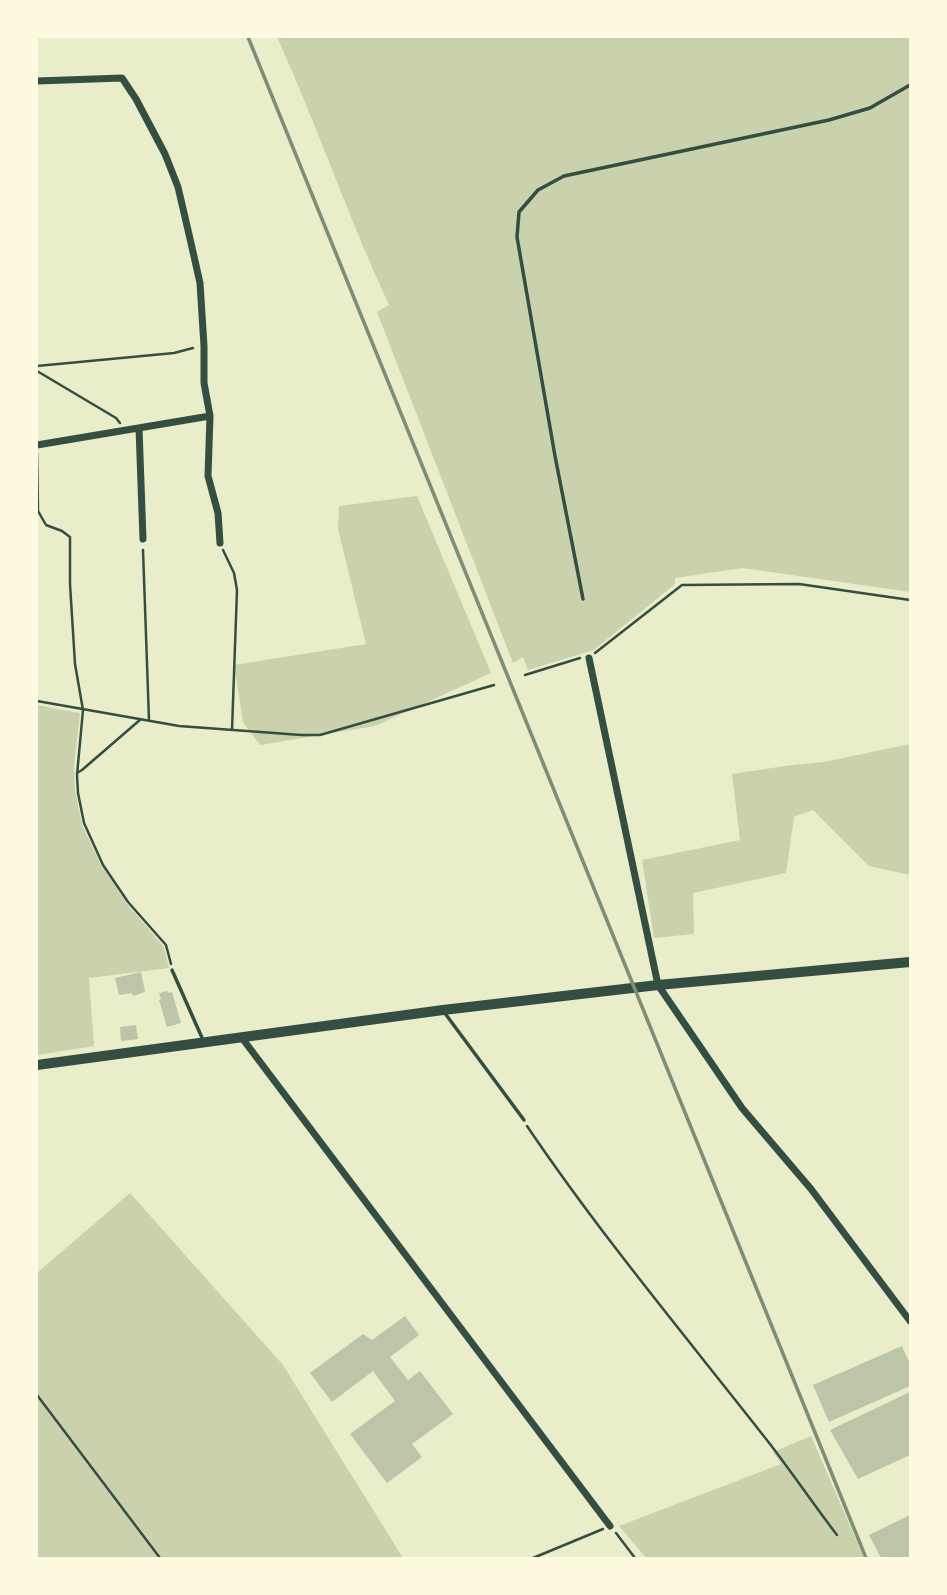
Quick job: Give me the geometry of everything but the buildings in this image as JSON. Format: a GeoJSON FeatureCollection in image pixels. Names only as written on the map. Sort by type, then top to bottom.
{"type":"FeatureCollection","features":[{"type":"Feature","properties":{"kind":"main road"},"geometry":{"type":"LineString","coordinates":[[37,1065],[443,1010],[658,985],[910,962]]}},
{"type":"Feature","properties":{"kind":"street"},"geometry":{"type":"LineString","coordinates":[[37,81],[122,78],[165,154],[178,187],[200,283],[204,383],[210,416],[208,476],[218,513],[220,543]]}},
{"type":"Feature","properties":{"kind":"street"},"geometry":{"type":"LineString","coordinates":[[37,445],[210,416]]}},
{"type":"Feature","properties":{"kind":"street"},"geometry":{"type":"LineString","coordinates":[[139,428],[143,539]]}},
{"type":"Feature","properties":{"kind":"street"},"geometry":{"type":"LineString","coordinates":[[589,658],[658,985],[742,1108],[811,1189],[910,1321]]}},
{"type":"Feature","properties":{"kind":"street"},"geometry":{"type":"LineString","coordinates":[[242,1038],[610,1526]]}},
{"type":"Feature","properties":{"kind":"lane"},"geometry":{"type":"LineString","coordinates":[[583,599],[517,237],[519,212],[538,190],[564,176],[829,120],[870,108],[910,85]]}},
{"type":"Feature","properties":{"kind":"lane"},"geometry":{"type":"LineString","coordinates":[[172,970],[204,1042]]}},
{"type":"Feature","properties":{"kind":"lane"},"geometry":{"type":"LineString","coordinates":[[443,1010],[524,1120]]}},
{"type":"Feature","properties":{"kind":"path"},"geometry":{"type":"LineString","coordinates":[[37,366],[174,353],[204,346]]}},
{"type":"Feature","properties":{"kind":"path"},"geometry":{"type":"LineString","coordinates":[[37,371],[116,418],[125,430]]}},
{"type":"Feature","properties":{"kind":"path"},"geometry":{"type":"LineString","coordinates":[[37,452],[38,510],[46,525],[70,537],[75,664],[83,710],[77,773],[84,823],[103,865],[128,902],[166,945],[172,970]]}},
{"type":"Feature","properties":{"kind":"path"},"geometry":{"type":"LineString","coordinates":[[143,539],[149,720]]}},
{"type":"Feature","properties":{"kind":"path"},"geometry":{"type":"LineString","coordinates":[[220,543],[234,573],[237,590],[232,730]]}},
{"type":"Feature","properties":{"kind":"path"},"geometry":{"type":"LineString","coordinates":[[524,675],[580,658],[589,658],[682,585],[799,584],[910,600]]}},
{"type":"Feature","properties":{"kind":"path"},"geometry":{"type":"LineString","coordinates":[[37,701],[179,726],[320,735],[495,685]]}},
{"type":"Feature","properties":{"kind":"path"},"geometry":{"type":"LineString","coordinates":[[77,773],[141,719]]}},
{"type":"Feature","properties":{"kind":"path"},"geometry":{"type":"LineString","coordinates":[[524,1120],[561,1175],[837,1535]]}},
{"type":"Feature","properties":{"kind":"path"},"geometry":{"type":"LineString","coordinates":[[37,1395],[160,1558]]}},
{"type":"Feature","properties":{"kind":"path"},"geometry":{"type":"LineString","coordinates":[[533,1558],[610,1526],[635,1558]]}},
{"type":"Feature","properties":{"kind":"green space"},"geometry":{"type":"Polygon","coordinates":[[[277,37],[910,37],[910,592],[742,568],[675,578],[675,584],[594,650],[528,670],[523,657],[513,663],[377,312],[389,305],[277,37]]]}},
{"type":"Feature","properties":{"kind":"green space"},"geometry":{"type":"Polygon","coordinates":[[[417,496],[491,673],[375,726],[260,745],[243,722],[234,665],[366,644],[338,529],[339,506],[417,496]]]}},
{"type":"Feature","properties":{"kind":"green space"},"geometry":{"type":"Polygon","coordinates":[[[37,705],[80,713],[74,766],[75,790],[82,825],[101,865],[127,904],[164,947],[169,968],[89,978],[94,1046],[37,1055],[37,705]]]}},
{"type":"Feature","properties":{"kind":"green space"},"geometry":{"type":"Polygon","coordinates":[[[910,744],[910,875],[869,866],[813,810],[794,817],[786,873],[693,893],[694,934],[654,938],[642,860],[740,840],[732,774],[824,762],[910,744]]]}},
{"type":"Feature","properties":{"kind":"green space"},"geometry":{"type":"Polygon","coordinates":[[[130,1193],[283,1365],[403,1558],[37,1558],[37,1273],[130,1193]]]}},
{"type":"Feature","properties":{"kind":"green space"},"geometry":{"type":"Polygon","coordinates":[[[811,1436],[864,1558],[646,1558],[619,1526],[781,1464],[773,1452],[811,1436]]]}},
{"type":"Feature","properties":{"kind":"railway"},"geometry":{"type":"LineString","coordinates":[[248,37],[866,1558]]}}]}
